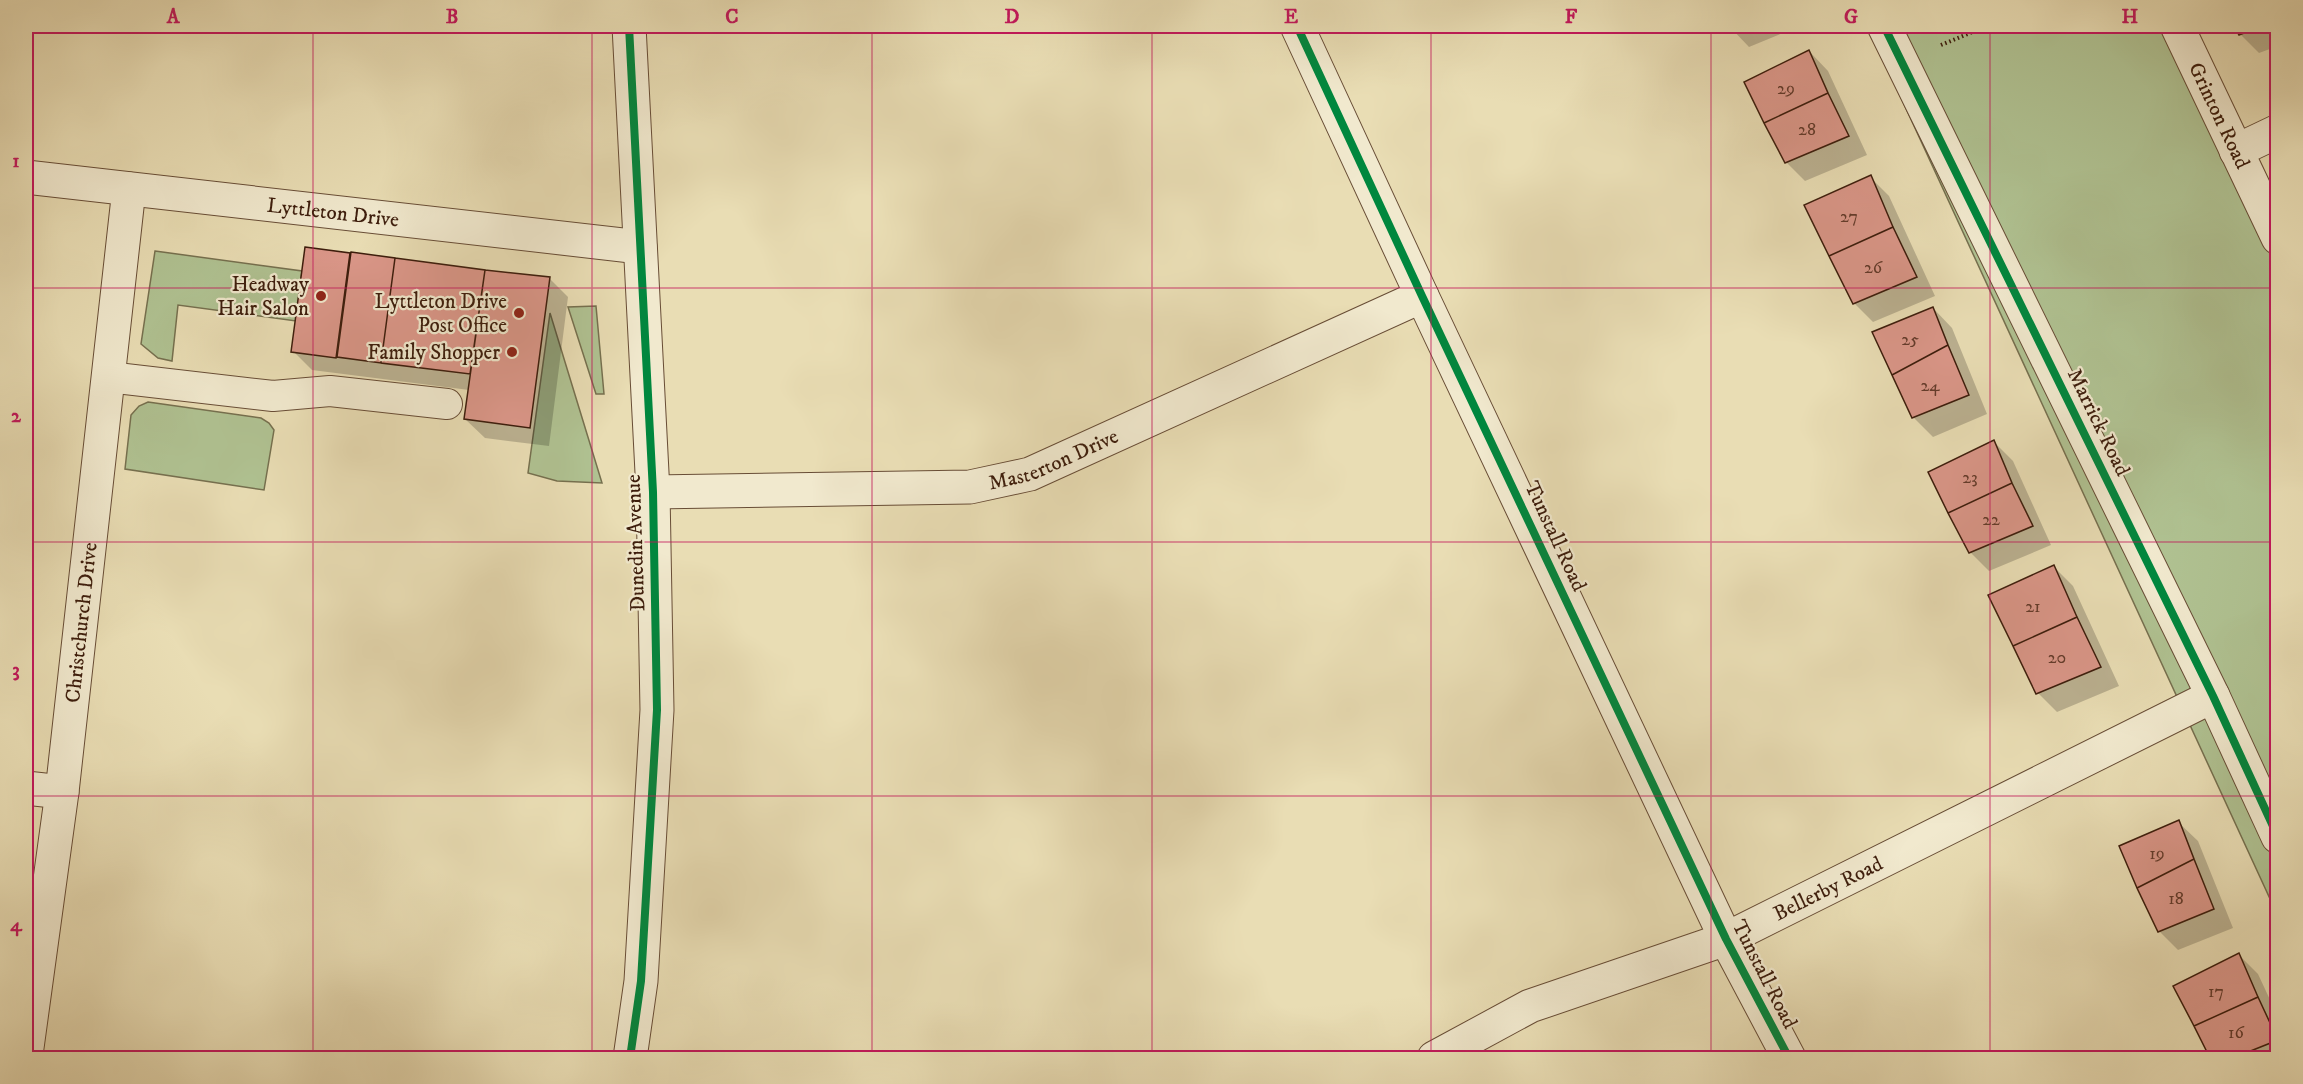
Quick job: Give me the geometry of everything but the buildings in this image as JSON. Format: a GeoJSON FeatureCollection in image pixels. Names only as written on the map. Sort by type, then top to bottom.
{"type":"FeatureCollection","features":[{"type":"Feature","properties":{"kind":"street","name":"Dunedin Avenue"},"geometry":{"type":"LineString","coordinates":[[629,26],[653,492],[657,710],[641,981],[630,1059]]}},
{"type":"Feature","properties":{"kind":"street","name":"Tunstall Road"},"geometry":{"type":"LineString","coordinates":[[1297,26],[1726,939],[1789,1059]]}},
{"type":"Feature","properties":{"kind":"street","name":"Marrick Road"},"geometry":{"type":"LineString","coordinates":[[1884,26],[2213,696],[2277,837]]}},
{"type":"Feature","properties":{"kind":"street","name":"Grinton Road"},"geometry":{"type":"LineString","coordinates":[[2177,26],[2277,238]]}},
{"type":"Feature","properties":{"kind":"street"},"geometry":{"type":"LineString","coordinates":[[2236,151],[2277,130]]}},
{"type":"Feature","properties":{"kind":"street","name":"Lyttleton Drive"},"geometry":{"type":"LineString","coordinates":[[26,177],[640,247]]}},
{"type":"Feature","properties":{"kind":"street","name":"Christchurch Drive"},"geometry":{"type":"LineString","coordinates":[[26,1055],[62,792],[129,189]]}},
{"type":"Feature","properties":{"kind":"street","name":"Masterton Drive"},"geometry":{"type":"LineString","coordinates":[[653,492],[970,487],[1030,474],[1422,296]]}},
{"type":"Feature","properties":{"kind":"street","name":"Bellerby Road"},"geometry":{"type":"LineString","coordinates":[[1434,1059],[1530,1006],[1726,939],[2213,696]]}},
{"type":"Feature","properties":{"kind":"street"},"geometry":{"type":"LineString","coordinates":[[26,788],[62,792]]}},
{"type":"Feature","properties":{"kind":"lane"},"geometry":{"type":"LineString","coordinates":[[108,377],[273,396],[330,392],[447,404]]}},
{"type":"Feature","properties":{"kind":"path"},"geometry":{"type":"LineString","coordinates":[[1902,61],[1987,26]]}},
{"type":"Feature","properties":{"kind":"green space"},"geometry":{"type":"Polygon","coordinates":[[[1868,26],[2186,26],[2277,215],[2277,914],[1868,26]]]}},
{"type":"Feature","properties":{"kind":"green space"},"geometry":{"type":"Polygon","coordinates":[[[155,251],[302,271],[296,321],[178,305],[172,361],[158,358],[141,344],[155,251]]]}},
{"type":"Feature","properties":{"kind":"green space"},"geometry":{"type":"Polygon","coordinates":[[[596,306],[604,394],[596,394],[568,307],[596,306]]]}},
{"type":"Feature","properties":{"kind":"green space"},"geometry":{"type":"Polygon","coordinates":[[[550,313],[602,483],[557,481],[528,473],[550,313]]]}},
{"type":"Feature","properties":{"kind":"green space"},"geometry":{"type":"Polygon","coordinates":[[[148,402],[261,418],[269,423],[274,430],[264,490],[125,469],[131,415],[139,406],[148,402]]]}},
{"type":"Feature","properties":{"kind":"cycle path"},"geometry":{"type":"LineString","coordinates":[[629,26],[653,492],[657,710],[641,981],[630,1058]]}},
{"type":"Feature","properties":{"kind":"cycle path"},"geometry":{"type":"LineString","coordinates":[[1297,26],[1726,939],[1789,1058]]}},
{"type":"Feature","properties":{"kind":"cycle path"},"geometry":{"type":"LineString","coordinates":[[1884,26],[2213,696],[2278,837]]}},
{"type":"Feature","properties":{"kind":"place","name":"Headway Hair Salon"},"geometry":{"type":"Point","coordinates":[321,296]}},
{"type":"Feature","properties":{"kind":"place","name":"Lyttleton Drive Post Office"},"geometry":{"type":"Point","coordinates":[519,313]}},
{"type":"Feature","properties":{"kind":"place","name":"Family Shopper"},"geometry":{"type":"Point","coordinates":[512,352]}}]}
